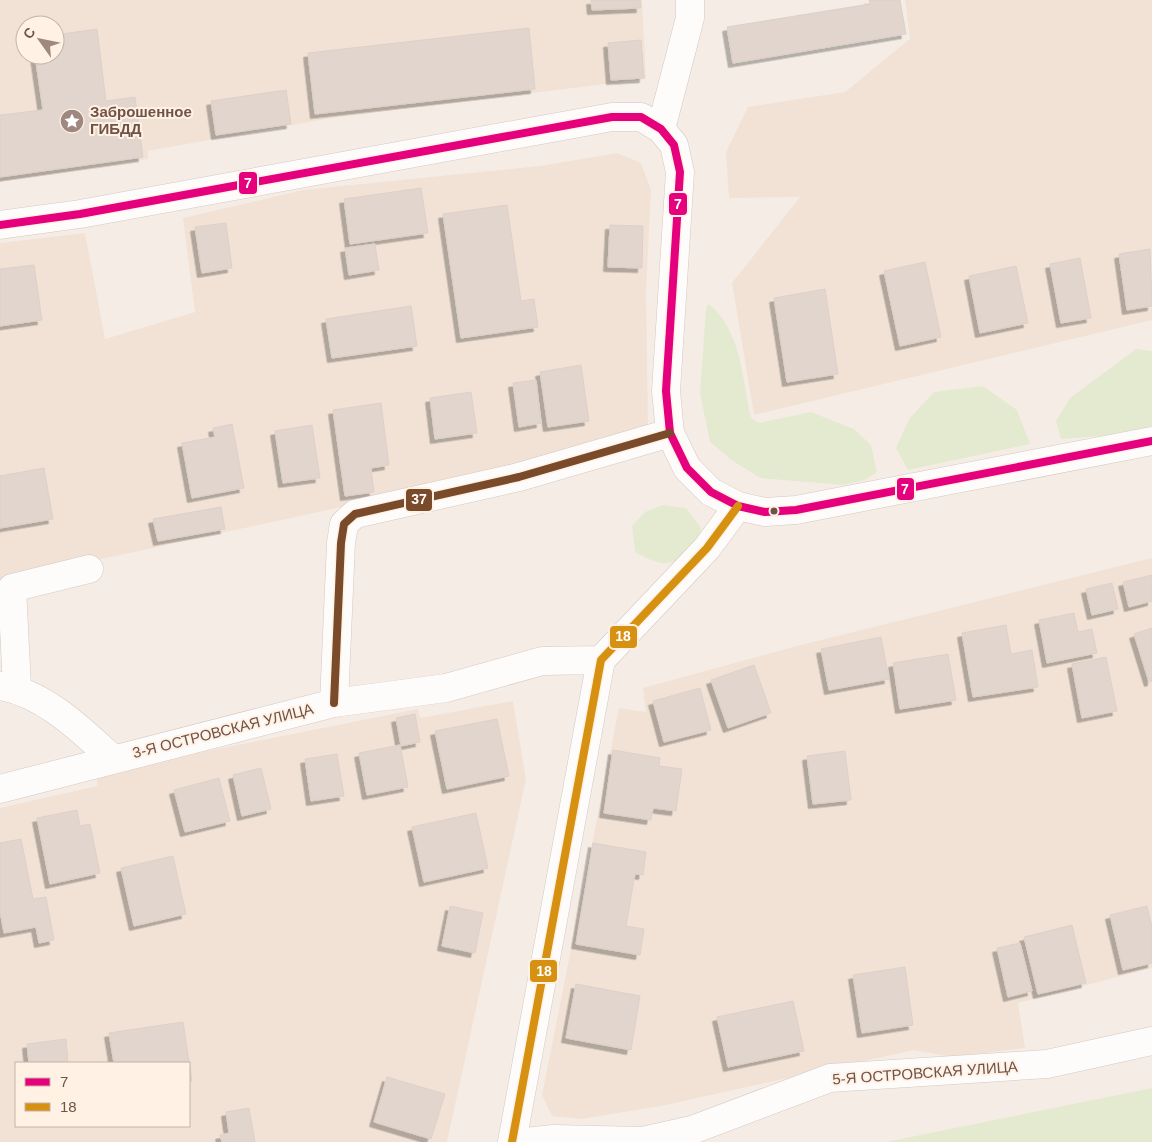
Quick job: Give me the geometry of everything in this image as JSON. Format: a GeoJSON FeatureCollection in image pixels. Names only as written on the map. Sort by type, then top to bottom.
{"type":"FeatureCollection","features":[{"type":"Feature","properties":{"kind":"street"},"geometry":{"type":"LineString","coordinates":[[661,129],[690,18],[690,0]]}},
{"type":"Feature","properties":{"kind":"street"},"geometry":{"type":"LineString","coordinates":[[0,225],[80,214],[612,117],[641,117],[661,129],[674,145],[680,172],[666,391],[670,433],[687,468],[711,492],[738,506],[765,512],[796,510],[1152,441]]}},
{"type":"Feature","properties":{"kind":"street","name":"3-Я ОСТРОВСКАЯ УЛИЦА"},"geometry":{"type":"LineString","coordinates":[[334,703],[341,542],[344,524],[355,514],[519,476],[670,433]]}},
{"type":"Feature","properties":{"kind":"street"},"geometry":{"type":"LineString","coordinates":[[512,1142],[601,660],[707,548],[738,506]]}},
{"type":"Feature","properties":{"kind":"street"},"geometry":{"type":"LineString","coordinates":[[9,687],[12,588],[89,569]]}},
{"type":"Feature","properties":{"kind":"street","name":"3-Я ОСТРОВСКАЯ УЛИЦА"},"geometry":{"type":"LineString","coordinates":[[0,789],[334,703],[446,688],[542,661],[601,660]]}},
{"type":"Feature","properties":{"kind":"street","name":"3-Я ОСТРОВСКАЯ УЛИЦА"},"geometry":{"type":"LineString","coordinates":[[9,687],[72,721],[113,759]]}},
{"type":"Feature","properties":{"kind":"street","name":"5-Я ОСТРОВСКАЯ УЛИЦА"},"geometry":{"type":"LineString","coordinates":[[526,1142],[553,1138],[643,1141],[692,1130],[830,1078],[1047,1064],[1152,1041]]}},
{"type":"Feature","properties":{"kind":"shaded area"},"geometry":{"type":"Polygon","coordinates":[[[0,0],[642,0],[646,79],[331,118],[148,151],[148,159],[0,182],[0,0]]]}},
{"type":"Feature","properties":{"kind":"shaded area"},"geometry":{"type":"Polygon","coordinates":[[[905,0],[1152,0],[1152,320],[754,415],[732,283],[800,197],[729,198],[726,152],[748,107],[845,92],[910,39],[905,0]]]}},
{"type":"Feature","properties":{"kind":"shaded area"},"geometry":{"type":"Polygon","coordinates":[[[617,153],[641,163],[651,190],[646,292],[648,429],[470,479],[0,581],[0,243],[85,233],[105,339],[195,312],[183,218],[303,190],[540,166],[617,153]]]}},
{"type":"Feature","properties":{"kind":"shaded area"},"geometry":{"type":"Polygon","coordinates":[[[1152,558],[1152,968],[1018,1003],[1025,1048],[952,1057],[914,1050],[661,1106],[581,1119],[552,1116],[542,1095],[619,708],[646,712],[643,688],[797,646],[1152,558]]]}},
{"type":"Feature","properties":{"kind":"shaded area"},"geometry":{"type":"Polygon","coordinates":[[[513,701],[526,779],[447,1142],[0,1142],[0,808],[97,786],[97,779],[207,751],[418,709],[420,718],[513,701]]]}},
{"type":"Feature","properties":{"kind":"green space"},"geometry":{"type":"Polygon","coordinates":[[[709,304],[720,315],[734,342],[739,356],[751,418],[759,423],[811,412],[854,429],[871,445],[877,472],[865,480],[843,485],[760,478],[730,459],[710,442],[700,393],[706,308],[709,304]]]}},
{"type":"Feature","properties":{"kind":"green space"},"geometry":{"type":"Polygon","coordinates":[[[1136,349],[1152,351],[1152,426],[1100,436],[1061,439],[1056,421],[1070,398],[1136,349]]]}},
{"type":"Feature","properties":{"kind":"green space"},"geometry":{"type":"Polygon","coordinates":[[[983,386],[1017,410],[1030,444],[908,470],[896,448],[909,419],[934,392],[983,386]]]}},
{"type":"Feature","properties":{"kind":"green space"},"geometry":{"type":"Polygon","coordinates":[[[663,505],[686,508],[701,528],[697,545],[680,558],[668,563],[654,561],[635,552],[632,526],[645,512],[663,505]]]}},
{"type":"Feature","properties":{"kind":"green space"},"geometry":{"type":"Polygon","coordinates":[[[1152,1088],[1152,1142],[886,1142],[1152,1088]]]}},
{"type":"Feature","properties":{"kind":"building"},"geometry":{"type":"Polygon","coordinates":[[[591,0],[640,0],[641,8],[592,10],[591,0]]]}},
{"type":"Feature","properties":{"kind":"building"},"geometry":{"type":"Polygon","coordinates":[[[869,0],[900,0],[906,34],[733,63],[727,27],[870,4],[869,0]]]}},
{"type":"Feature","properties":{"kind":"building"},"geometry":{"type":"Polygon","coordinates":[[[529,28],[535,89],[315,114],[308,53],[529,28]]]}},
{"type":"Feature","properties":{"kind":"building"},"geometry":{"type":"Polygon","coordinates":[[[97,29],[106,101],[135,97],[143,157],[0,177],[0,115],[43,110],[36,65],[65,65],[65,34],[97,29]]]}},
{"type":"Feature","properties":{"kind":"building"},"geometry":{"type":"Polygon","coordinates":[[[641,40],[644,78],[611,80],[608,43],[641,40]]]}},
{"type":"Feature","properties":{"kind":"building"},"geometry":{"type":"Polygon","coordinates":[[[286,90],[291,124],[216,135],[211,101],[286,90]]]}},
{"type":"Feature","properties":{"kind":"building"},"geometry":{"type":"Polygon","coordinates":[[[421,188],[428,233],[350,244],[344,199],[421,188]]]}},
{"type":"Feature","properties":{"kind":"building"},"geometry":{"type":"Polygon","coordinates":[[[507,205],[521,301],[534,299],[538,327],[461,338],[443,214],[507,205]]]}},
{"type":"Feature","properties":{"kind":"building"},"geometry":{"type":"Polygon","coordinates":[[[226,223],[232,268],[202,273],[195,227],[226,223]]]}},
{"type":"Feature","properties":{"kind":"building"},"geometry":{"type":"Polygon","coordinates":[[[610,225],[643,226],[642,268],[608,267],[610,225]]]}},
{"type":"Feature","properties":{"kind":"building"},"geometry":{"type":"Polygon","coordinates":[[[375,244],[379,270],[349,275],[345,248],[375,244]]]}},
{"type":"Feature","properties":{"kind":"building"},"geometry":{"type":"Polygon","coordinates":[[[1150,249],[1152,306],[1127,310],[1119,254],[1150,249]]]}},
{"type":"Feature","properties":{"kind":"building"},"geometry":{"type":"Polygon","coordinates":[[[1080,258],[1091,318],[1061,323],[1050,264],[1080,258]]]}},
{"type":"Feature","properties":{"kind":"building"},"geometry":{"type":"Polygon","coordinates":[[[925,262],[941,337],[900,346],[884,271],[925,262]]]}},
{"type":"Feature","properties":{"kind":"building"},"geometry":{"type":"Polygon","coordinates":[[[34,265],[42,320],[0,326],[0,269],[34,265]]]}},
{"type":"Feature","properties":{"kind":"building"},"geometry":{"type":"Polygon","coordinates":[[[1016,266],[1028,323],[980,333],[969,276],[1016,266]]]}},
{"type":"Feature","properties":{"kind":"building"},"geometry":{"type":"Polygon","coordinates":[[[825,289],[838,374],[787,382],[774,298],[825,289]]]}},
{"type":"Feature","properties":{"kind":"building"},"geometry":{"type":"Polygon","coordinates":[[[411,306],[417,346],[332,358],[326,319],[411,306]]]}},
{"type":"Feature","properties":{"kind":"building"},"geometry":{"type":"Polygon","coordinates":[[[581,365],[589,421],[548,427],[540,372],[581,365]]]}},
{"type":"Feature","properties":{"kind":"building"},"geometry":{"type":"Polygon","coordinates":[[[536,380],[541,423],[519,427],[513,383],[536,380]]]}},
{"type":"Feature","properties":{"kind":"building"},"geometry":{"type":"Polygon","coordinates":[[[471,392],[477,433],[435,439],[430,398],[471,392]]]}},
{"type":"Feature","properties":{"kind":"building"},"geometry":{"type":"Polygon","coordinates":[[[381,403],[389,465],[371,468],[374,492],[345,496],[333,410],[381,403]]]}},
{"type":"Feature","properties":{"kind":"building"},"geometry":{"type":"Polygon","coordinates":[[[232,424],[244,488],[192,498],[182,443],[215,437],[213,428],[232,424]]]}},
{"type":"Feature","properties":{"kind":"building"},"geometry":{"type":"Polygon","coordinates":[[[312,425],[320,478],[283,483],[275,431],[312,425]]]}},
{"type":"Feature","properties":{"kind":"building"},"geometry":{"type":"Polygon","coordinates":[[[44,468],[53,519],[0,528],[0,476],[44,468]]]}},
{"type":"Feature","properties":{"kind":"building"},"geometry":{"type":"Polygon","coordinates":[[[221,507],[225,529],[158,541],[153,519],[221,507]]]}},
{"type":"Feature","properties":{"kind":"building"},"geometry":{"type":"Polygon","coordinates":[[[1152,575],[1152,601],[1129,607],[1123,582],[1152,575]]]}},
{"type":"Feature","properties":{"kind":"building"},"geometry":{"type":"Polygon","coordinates":[[[1112,583],[1118,609],[1092,615],[1086,589],[1112,583]]]}},
{"type":"Feature","properties":{"kind":"building"},"geometry":{"type":"Polygon","coordinates":[[[1074,613],[1078,632],[1092,629],[1097,653],[1047,663],[1039,620],[1074,613]]]}},
{"type":"Feature","properties":{"kind":"building"},"geometry":{"type":"Polygon","coordinates":[[[1006,625],[1011,654],[1032,650],[1038,687],[973,697],[962,633],[1006,625]]]}},
{"type":"Feature","properties":{"kind":"building"},"geometry":{"type":"Polygon","coordinates":[[[1152,628],[1152,681],[1149,682],[1134,634],[1152,628]]]}},
{"type":"Feature","properties":{"kind":"building"},"geometry":{"type":"Polygon","coordinates":[[[881,637],[889,679],[829,690],[821,649],[881,637]]]}},
{"type":"Feature","properties":{"kind":"building"},"geometry":{"type":"Polygon","coordinates":[[[948,654],[956,700],[900,709],[893,663],[948,654]]]}},
{"type":"Feature","properties":{"kind":"building"},"geometry":{"type":"Polygon","coordinates":[[[1106,657],[1117,711],[1082,718],[1072,664],[1106,657]]]}},
{"type":"Feature","properties":{"kind":"building"},"geometry":{"type":"Polygon","coordinates":[[[754,665],[771,713],[728,728],[711,680],[754,665]]]}},
{"type":"Feature","properties":{"kind":"building"},"geometry":{"type":"Polygon","coordinates":[[[700,688],[711,730],[664,742],[653,701],[700,688]]]}},
{"type":"Feature","properties":{"kind":"building"},"geometry":{"type":"Polygon","coordinates":[[[415,714],[420,742],[401,746],[396,718],[415,714]]]}},
{"type":"Feature","properties":{"kind":"building"},"geometry":{"type":"Polygon","coordinates":[[[497,719],[509,776],[447,789],[435,731],[497,719]]]}},
{"type":"Feature","properties":{"kind":"building"},"geometry":{"type":"Polygon","coordinates":[[[400,745],[408,787],[367,795],[359,753],[400,745]]]}},
{"type":"Feature","properties":{"kind":"building"},"geometry":{"type":"Polygon","coordinates":[[[613,750],[660,758],[659,766],[682,769],[676,811],[653,808],[651,820],[604,813],[613,750]]]}},
{"type":"Feature","properties":{"kind":"building"},"geometry":{"type":"Polygon","coordinates":[[[845,751],[851,800],[813,804],[807,756],[845,751]]]}},
{"type":"Feature","properties":{"kind":"building"},"geometry":{"type":"Polygon","coordinates":[[[337,754],[344,796],[311,801],[305,759],[337,754]]]}},
{"type":"Feature","properties":{"kind":"building"},"geometry":{"type":"Polygon","coordinates":[[[261,768],[271,809],[242,816],[233,775],[261,768]]]}},
{"type":"Feature","properties":{"kind":"building"},"geometry":{"type":"Polygon","coordinates":[[[219,778],[230,821],[185,832],[174,790],[219,778]]]}},
{"type":"Feature","properties":{"kind":"building"},"geometry":{"type":"Polygon","coordinates":[[[77,810],[80,826],[90,824],[100,873],[50,884],[37,818],[77,810]]]}},
{"type":"Feature","properties":{"kind":"building"},"geometry":{"type":"Polygon","coordinates":[[[476,813],[488,868],[424,882],[412,827],[476,813]]]}},
{"type":"Feature","properties":{"kind":"building"},"geometry":{"type":"Polygon","coordinates":[[[21,839],[33,899],[46,897],[54,940],[39,943],[36,927],[4,933],[0,911],[0,843],[21,839]]]}},
{"type":"Feature","properties":{"kind":"building"},"geometry":{"type":"Polygon","coordinates":[[[593,843],[646,852],[643,875],[635,874],[626,926],[644,929],[640,955],[576,944],[593,843]]]}},
{"type":"Feature","properties":{"kind":"building"},"geometry":{"type":"Polygon","coordinates":[[[173,856],[186,914],[134,926],[121,868],[173,856]]]}},
{"type":"Feature","properties":{"kind":"building"},"geometry":{"type":"Polygon","coordinates":[[[450,906],[483,913],[475,953],[442,946],[450,906]]]}},
{"type":"Feature","properties":{"kind":"building"},"geometry":{"type":"Polygon","coordinates":[[[1147,906],[1152,927],[1152,963],[1123,970],[1110,915],[1147,906]]]}},
{"type":"Feature","properties":{"kind":"building"},"geometry":{"type":"Polygon","coordinates":[[[1072,925],[1086,983],[1038,994],[1024,937],[1072,925]]]}},
{"type":"Feature","properties":{"kind":"building"},"geometry":{"type":"Polygon","coordinates":[[[1020,943],[1032,991],[1008,997],[997,948],[1020,943]]]}},
{"type":"Feature","properties":{"kind":"building"},"geometry":{"type":"Polygon","coordinates":[[[905,967],[913,1025],[862,1033],[853,975],[905,967]]]}},
{"type":"Feature","properties":{"kind":"building"},"geometry":{"type":"Polygon","coordinates":[[[576,984],[640,996],[631,1050],[566,1038],[576,984]]]}},
{"type":"Feature","properties":{"kind":"building"},"geometry":{"type":"Polygon","coordinates":[[[793,1001],[804,1051],[728,1067],[717,1017],[793,1001]]]}},
{"type":"Feature","properties":{"kind":"building"},"geometry":{"type":"Polygon","coordinates":[[[183,1022],[189,1062],[114,1062],[109,1033],[183,1022]]]}},
{"type":"Feature","properties":{"kind":"building"},"geometry":{"type":"Polygon","coordinates":[[[66,1039],[68,1062],[29,1062],[27,1044],[66,1039]]]}},
{"type":"Feature","properties":{"kind":"building"},"geometry":{"type":"Polygon","coordinates":[[[387,1077],[445,1094],[431,1139],[374,1122],[387,1077]]]}},
{"type":"Feature","properties":{"kind":"building"},"geometry":{"type":"Polygon","coordinates":[[[249,1108],[255,1142],[222,1142],[220,1135],[229,1133],[226,1112],[249,1108]]]}},
{"type":"Feature","properties":{"kind":"transit line","name":"7"},"geometry":{"type":"LineString","coordinates":[[0,225],[80,214],[612,117],[641,117],[661,129],[674,145],[680,172],[666,391],[670,433],[687,468],[711,492],[738,506],[765,512],[796,510],[1152,441]]}},
{"type":"Feature","properties":{"kind":"transit line","name":"37"},"geometry":{"type":"LineString","coordinates":[[334,703],[341,543],[344,524],[355,514],[519,477],[670,433]]}},
{"type":"Feature","properties":{"kind":"transit line","name":"18"},"geometry":{"type":"LineString","coordinates":[[512,1142],[601,660],[707,548],[738,506]]}},
{"type":"Feature","properties":{"kind":"place","name":"Заброшенное ГИБДД"},"geometry":{"type":"Point","coordinates":[72,121]}}]}
